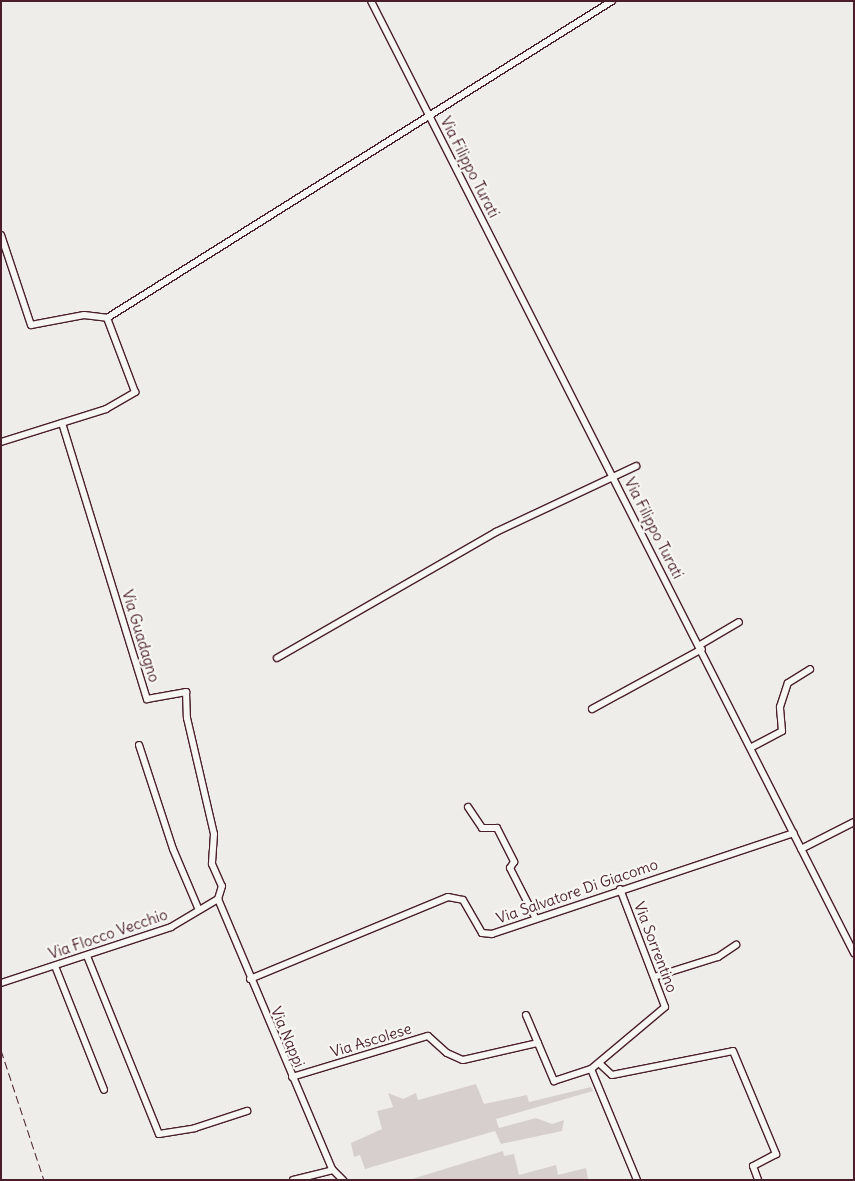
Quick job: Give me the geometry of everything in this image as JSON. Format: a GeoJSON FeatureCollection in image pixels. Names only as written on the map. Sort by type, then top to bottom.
{"type":"FeatureCollection","features":[{"type":"Feature","properties":{"kind":"street","name":"Via Filippo Turati"},"geometry":{"type":"LineString","coordinates":[[371,1],[752,747],[854,953]]}},
{"type":"Feature","properties":{"kind":"street"},"geometry":{"type":"LineString","coordinates":[[1,235],[31,325],[84,315],[107,318],[612,1]]}},
{"type":"Feature","properties":{"kind":"street"},"geometry":{"type":"LineString","coordinates":[[1,442],[106,409],[135,392],[107,318]]}},
{"type":"Feature","properties":{"kind":"street","name":"Via Guadagno"},"geometry":{"type":"LineString","coordinates":[[62,422],[147,698],[186,692],[187,718],[214,834],[212,864],[222,886],[218,899]]}},
{"type":"Feature","properties":{"kind":"street"},"geometry":{"type":"LineString","coordinates":[[277,658],[496,532],[636,466]]}},
{"type":"Feature","properties":{"kind":"street"},"geometry":{"type":"LineString","coordinates":[[592,709],[701,647],[739,622]]}},
{"type":"Feature","properties":{"kind":"street"},"geometry":{"type":"LineString","coordinates":[[752,747],[782,731],[780,707],[788,683],[810,669]]}},
{"type":"Feature","properties":{"kind":"street"},"geometry":{"type":"LineString","coordinates":[[139,745],[198,908]]}},
{"type":"Feature","properties":{"kind":"street"},"geometry":{"type":"LineString","coordinates":[[468,807],[482,828],[497,828],[514,862],[510,868],[536,919]]}},
{"type":"Feature","properties":{"kind":"street"},"geometry":{"type":"LineString","coordinates":[[802,849],[854,822]]}},
{"type":"Feature","properties":{"kind":"street","name":"Via Salvatore Di Giacomo"},"geometry":{"type":"LineString","coordinates":[[250,979],[448,897],[463,900],[485,934],[536,919],[620,889],[794,833]]}},
{"type":"Feature","properties":{"kind":"street","name":"Via Sorrentino"},"geometry":{"type":"LineString","coordinates":[[526,1015],[554,1081],[591,1069],[600,1064],[665,1010],[620,889]]}},
{"type":"Feature","properties":{"kind":"street","name":"Via Flocco Vecchio"},"geometry":{"type":"LineString","coordinates":[[1,983],[171,927],[198,908],[218,899]]}},
{"type":"Feature","properties":{"kind":"street","name":"Via Nappi"},"geometry":{"type":"LineString","coordinates":[[218,899],[250,979],[332,1170],[343,1180]]}},
{"type":"Feature","properties":{"kind":"street"},"geometry":{"type":"LineString","coordinates":[[654,977],[718,958],[736,945]]}},
{"type":"Feature","properties":{"kind":"street"},"geometry":{"type":"LineString","coordinates":[[87,956],[159,1134],[195,1128],[247,1111]]}},
{"type":"Feature","properties":{"kind":"street"},"geometry":{"type":"LineString","coordinates":[[55,966],[104,1090]]}},
{"type":"Feature","properties":{"kind":"street","name":"Via Ascolese"},"geometry":{"type":"LineString","coordinates":[[292,1077],[428,1036],[447,1054],[463,1060],[538,1043]]}},
{"type":"Feature","properties":{"kind":"street"},"geometry":{"type":"LineString","coordinates":[[600,1064],[612,1075],[733,1051],[776,1154],[753,1166],[758,1180]]}},
{"type":"Feature","properties":{"kind":"street"},"geometry":{"type":"LineString","coordinates":[[591,1069],[637,1180]]}},
{"type":"Feature","properties":{"kind":"street"},"geometry":{"type":"LineString","coordinates":[[293,1180],[332,1170]]}},
{"type":"Feature","properties":{"kind":"shaded area"},"geometry":{"type":"Polygon","coordinates":[[[476,1084],[484,1104],[527,1095],[529,1102],[591,1087],[593,1091],[496,1119],[499,1128],[536,1118],[552,1124],[564,1120],[562,1131],[501,1144],[495,1131],[365,1169],[360,1155],[354,1157],[351,1143],[382,1129],[377,1111],[393,1107],[388,1093],[403,1099],[416,1093],[418,1100],[476,1084]]]}},
{"type":"Feature","properties":{"kind":"shaded area"},"geometry":{"type":"Polygon","coordinates":[[[503,1151],[504,1156],[514,1154],[519,1175],[556,1165],[558,1175],[586,1168],[588,1179],[412,1179],[503,1151]]]}},
{"type":"Feature","properties":{"kind":"railway"},"geometry":{"type":"LineString","coordinates":[[1,1050],[44,1180]]}}]}
